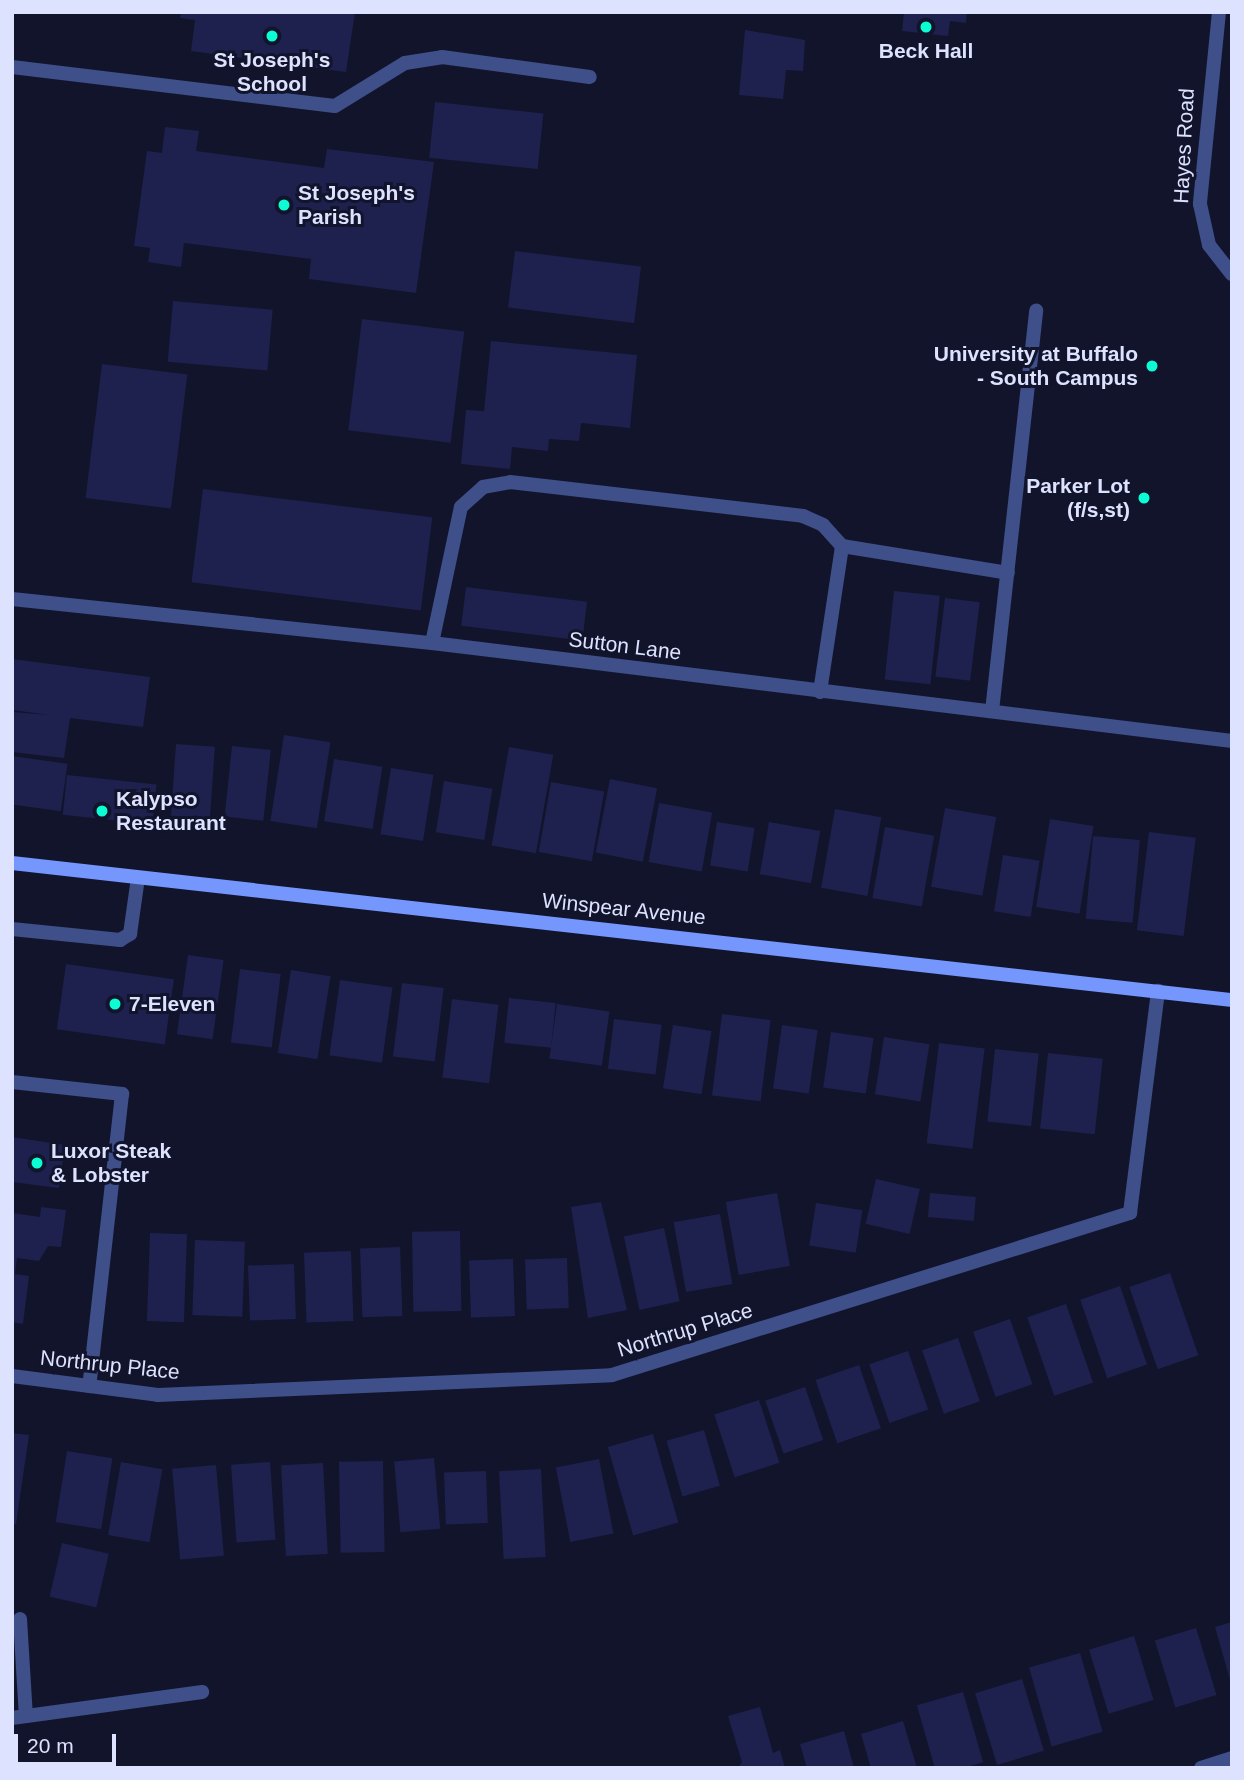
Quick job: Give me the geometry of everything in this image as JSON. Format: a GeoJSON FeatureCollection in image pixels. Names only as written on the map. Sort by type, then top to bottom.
{"type":"FeatureCollection","features":[{"type":"Feature","properties":{"kind":"street","name":"Hayes Road"},"geometry":{"type":"LineString","coordinates":[[1219,12],[1200,204],[1209,245],[1232,274]]}},
{"type":"Feature","properties":{"kind":"street"},"geometry":{"type":"LineString","coordinates":[[12,67],[335,106],[405,63],[442,57],[590,77]]}},
{"type":"Feature","properties":{"kind":"street"},"geometry":{"type":"LineString","coordinates":[[992,711],[1037,310]]}},
{"type":"Feature","properties":{"kind":"street"},"geometry":{"type":"LineString","coordinates":[[432,643],[461,507],[483,488],[510,482],[803,516],[823,524],[842,546],[1008,573]]}},
{"type":"Feature","properties":{"kind":"street"},"geometry":{"type":"LineString","coordinates":[[820,692],[842,546]]}},
{"type":"Feature","properties":{"kind":"street","name":"Sutton Lane"},"geometry":{"type":"LineString","coordinates":[[12,599],[432,643],[1232,741]]}},
{"type":"Feature","properties":{"kind":"street","name":"Winspear Avenue"},"geometry":{"type":"LineString","coordinates":[[12,863],[1232,1000]]}},
{"type":"Feature","properties":{"kind":"street"},"geometry":{"type":"LineString","coordinates":[[12,929],[120,940],[130,934],[138,878]]}},
{"type":"Feature","properties":{"kind":"street","name":"Northrup Place"},"geometry":{"type":"LineString","coordinates":[[12,1376],[158,1395],[612,1375],[1130,1213],[1158,991]]}},
{"type":"Feature","properties":{"kind":"street"},"geometry":{"type":"LineString","coordinates":[[12,1082],[122,1094],[89,1386]]}},
{"type":"Feature","properties":{"kind":"street"},"geometry":{"type":"LineString","coordinates":[[20,1619],[19,1717],[202,1692]]}},
{"type":"Feature","properties":{"kind":"street"},"geometry":{"type":"LineString","coordinates":[[1201,1768],[1232,1758]]}},
{"type":"Feature","properties":{"kind":"building","name":"St Joseph's School"},"geometry":{"type":"Polygon","coordinates":[[[181,12],[355,12],[346,72],[191,51],[195,20],[180,18],[181,12]]]}},
{"type":"Feature","properties":{"kind":"building","name":"Beck Hall"},"geometry":{"type":"Polygon","coordinates":[[[904,12],[967,12],[966,23],[950,21],[948,36],[902,31],[904,12]]]}},
{"type":"Feature","properties":{"kind":"building"},"geometry":{"type":"Polygon","coordinates":[[[745,30],[805,40],[803,71],[786,70],[783,99],[739,95],[745,30]]]}},
{"type":"Feature","properties":{"kind":"building"},"geometry":{"type":"Polygon","coordinates":[[[435,102],[543,113],[538,169],[429,158],[435,102]]]}},
{"type":"Feature","properties":{"kind":"building","name":"St Joseph's Parish"},"geometry":{"type":"Polygon","coordinates":[[[165,127],[199,131],[196,151],[324,168],[327,149],[434,162],[416,293],[309,279],[311,259],[184,243],[181,267],[148,262],[150,248],[134,246],[147,151],[162,153],[165,127]]]}},
{"type":"Feature","properties":{"kind":"building"},"geometry":{"type":"Polygon","coordinates":[[[515,251],[641,266],[634,323],[508,308],[515,251]]]}},
{"type":"Feature","properties":{"kind":"building"},"geometry":{"type":"Polygon","coordinates":[[[173,301],[273,310],[267,370],[168,362],[173,301]]]}},
{"type":"Feature","properties":{"kind":"building"},"geometry":{"type":"Polygon","coordinates":[[[362,319],[464,332],[451,443],[348,430],[362,319]]]}},
{"type":"Feature","properties":{"kind":"building"},"geometry":{"type":"Polygon","coordinates":[[[491,341],[637,355],[630,428],[581,423],[579,441],[549,439],[548,451],[512,447],[510,469],[461,464],[466,410],[484,411],[491,341]]]}},
{"type":"Feature","properties":{"kind":"building"},"geometry":{"type":"Polygon","coordinates":[[[102,364],[187,374],[171,508],[86,498],[102,364]]]}},
{"type":"Feature","properties":{"kind":"building"},"geometry":{"type":"Polygon","coordinates":[[[203,489],[432,517],[421,610],[192,582],[203,489]]]}},
{"type":"Feature","properties":{"kind":"building"},"geometry":{"type":"Polygon","coordinates":[[[466,587],[587,602],[582,641],[461,626],[466,587]]]}},
{"type":"Feature","properties":{"kind":"building"},"geometry":{"type":"Polygon","coordinates":[[[894,591],[940,596],[930,684],[885,680],[894,591]]]}},
{"type":"Feature","properties":{"kind":"building"},"geometry":{"type":"Polygon","coordinates":[[[945,598],[980,602],[970,681],[935,676],[945,598]]]}},
{"type":"Feature","properties":{"kind":"building"},"geometry":{"type":"Polygon","coordinates":[[[12,659],[150,677],[143,727],[70,718],[64,758],[12,752],[12,712],[50,715],[12,710],[12,659]]]}},
{"type":"Feature","properties":{"kind":"building"},"geometry":{"type":"Polygon","coordinates":[[[284,735],[330,742],[317,828],[270,821],[284,735]]]}},
{"type":"Feature","properties":{"kind":"building"},"geometry":{"type":"Polygon","coordinates":[[[176,744],[215,747],[210,819],[171,816],[176,744]]]}},
{"type":"Feature","properties":{"kind":"building"},"geometry":{"type":"Polygon","coordinates":[[[232,746],[271,750],[263,821],[225,817],[232,746]]]}},
{"type":"Feature","properties":{"kind":"building"},"geometry":{"type":"Polygon","coordinates":[[[509,747],[553,755],[536,853],[492,845],[509,747]]]}},
{"type":"Feature","properties":{"kind":"building"},"geometry":{"type":"Polygon","coordinates":[[[12,756],[67,764],[61,811],[12,804],[12,756]]]}},
{"type":"Feature","properties":{"kind":"building"},"geometry":{"type":"Polygon","coordinates":[[[334,759],[382,767],[373,829],[324,821],[334,759]]]}},
{"type":"Feature","properties":{"kind":"building"},"geometry":{"type":"Polygon","coordinates":[[[391,768],[433,775],[423,841],[381,834],[391,768]]]}},
{"type":"Feature","properties":{"kind":"building"},"geometry":{"type":"Polygon","coordinates":[[[67,775],[157,784],[152,824],[63,815],[67,775]]]}},
{"type":"Feature","properties":{"kind":"building"},"geometry":{"type":"Polygon","coordinates":[[[610,779],[657,788],[643,862],[596,853],[610,779]]]}},
{"type":"Feature","properties":{"kind":"building"},"geometry":{"type":"Polygon","coordinates":[[[444,781],[492,789],[484,840],[436,832],[444,781]]]}},
{"type":"Feature","properties":{"kind":"building"},"geometry":{"type":"Polygon","coordinates":[[[551,782],[604,791],[592,861],[539,852],[551,782]]]}},
{"type":"Feature","properties":{"kind":"building"},"geometry":{"type":"Polygon","coordinates":[[[659,803],[712,812],[702,871],[649,862],[659,803]]]}},
{"type":"Feature","properties":{"kind":"building"},"geometry":{"type":"Polygon","coordinates":[[[945,808],[996,817],[982,896],[931,887],[945,808]]]}},
{"type":"Feature","properties":{"kind":"building"},"geometry":{"type":"Polygon","coordinates":[[[835,809],[881,817],[867,896],[821,888],[835,809]]]}},
{"type":"Feature","properties":{"kind":"building"},"geometry":{"type":"Polygon","coordinates":[[[1050,819],[1093,826],[1080,914],[1036,907],[1050,819]]]}},
{"type":"Feature","properties":{"kind":"building"},"geometry":{"type":"Polygon","coordinates":[[[717,822],[755,828],[748,871],[710,865],[717,822]]]}},
{"type":"Feature","properties":{"kind":"building"},"geometry":{"type":"Polygon","coordinates":[[[769,822],[820,831],[811,883],[760,874],[769,822]]]}},
{"type":"Feature","properties":{"kind":"building"},"geometry":{"type":"Polygon","coordinates":[[[885,827],[934,836],[922,907],[872,898],[885,827]]]}},
{"type":"Feature","properties":{"kind":"building"},"geometry":{"type":"Polygon","coordinates":[[[1149,832],[1196,838],[1184,936],[1137,930],[1149,832]]]}},
{"type":"Feature","properties":{"kind":"building"},"geometry":{"type":"Polygon","coordinates":[[[1093,836],[1140,840],[1133,923],[1086,919],[1093,836]]]}},
{"type":"Feature","properties":{"kind":"building"},"geometry":{"type":"Polygon","coordinates":[[[1003,855],[1040,861],[1031,917],[994,911],[1003,855]]]}},
{"type":"Feature","properties":{"kind":"building"},"geometry":{"type":"Polygon","coordinates":[[[188,955],[224,960],[213,1039],[177,1034],[188,955]]]}},
{"type":"Feature","properties":{"kind":"building","name":"7-Eleven"},"geometry":{"type":"Polygon","coordinates":[[[66,964],[174,979],[165,1045],[57,1029],[66,964]]]}},
{"type":"Feature","properties":{"kind":"building"},"geometry":{"type":"Polygon","coordinates":[[[240,969],[281,974],[272,1047],[231,1042],[240,969]]]}},
{"type":"Feature","properties":{"kind":"building"},"geometry":{"type":"Polygon","coordinates":[[[291,970],[331,976],[317,1059],[278,1053],[291,970]]]}},
{"type":"Feature","properties":{"kind":"building"},"geometry":{"type":"Polygon","coordinates":[[[340,980],[392,987],[382,1063],[329,1055],[340,980]]]}},
{"type":"Feature","properties":{"kind":"building"},"geometry":{"type":"Polygon","coordinates":[[[402,983],[444,988],[435,1062],[393,1056],[402,983]]]}},
{"type":"Feature","properties":{"kind":"building"},"geometry":{"type":"Polygon","coordinates":[[[509,998],[556,1003],[551,1048],[504,1043],[509,998]]]}},
{"type":"Feature","properties":{"kind":"building"},"geometry":{"type":"Polygon","coordinates":[[[452,999],[499,1005],[489,1083],[442,1077],[452,999]]]}},
{"type":"Feature","properties":{"kind":"building"},"geometry":{"type":"Polygon","coordinates":[[[557,1004],[609,1011],[602,1066],[549,1058],[557,1004]]]}},
{"type":"Feature","properties":{"kind":"building"},"geometry":{"type":"Polygon","coordinates":[[[722,1014],[771,1020],[761,1101],[712,1095],[722,1014]]]}},
{"type":"Feature","properties":{"kind":"building"},"geometry":{"type":"Polygon","coordinates":[[[614,1019],[662,1025],[656,1074],[608,1069],[614,1019]]]}},
{"type":"Feature","properties":{"kind":"building"},"geometry":{"type":"Polygon","coordinates":[[[673,1025],[712,1031],[702,1094],[663,1088],[673,1025]]]}},
{"type":"Feature","properties":{"kind":"building"},"geometry":{"type":"Polygon","coordinates":[[[782,1025],[818,1030],[809,1093],[773,1088],[782,1025]]]}},
{"type":"Feature","properties":{"kind":"building"},"geometry":{"type":"Polygon","coordinates":[[[831,1032],[874,1038],[866,1093],[823,1087],[831,1032]]]}},
{"type":"Feature","properties":{"kind":"building"},"geometry":{"type":"Polygon","coordinates":[[[884,1037],[929,1044],[920,1101],[875,1094],[884,1037]]]}},
{"type":"Feature","properties":{"kind":"building"},"geometry":{"type":"Polygon","coordinates":[[[939,1043],[985,1049],[972,1149],[927,1143],[939,1043]]]}},
{"type":"Feature","properties":{"kind":"building"},"geometry":{"type":"Polygon","coordinates":[[[995,1049],[1039,1054],[1031,1126],[987,1122],[995,1049]]]}},
{"type":"Feature","properties":{"kind":"building"},"geometry":{"type":"Polygon","coordinates":[[[1048,1053],[1103,1059],[1095,1134],[1040,1129],[1048,1053]]]}},
{"type":"Feature","properties":{"kind":"building","name":"Luxor Steak & Lobster"},"geometry":{"type":"Polygon","coordinates":[[[12,1137],[65,1145],[59,1188],[12,1182],[12,1137]]]}},
{"type":"Feature","properties":{"kind":"building"},"geometry":{"type":"Polygon","coordinates":[[[876,1179],[920,1189],[909,1234],[866,1224],[876,1179]]]}},
{"type":"Feature","properties":{"kind":"building"},"geometry":{"type":"Polygon","coordinates":[[[777,1193],[790,1266],[739,1275],[726,1202],[777,1193]]]}},
{"type":"Feature","properties":{"kind":"building"},"geometry":{"type":"Polygon","coordinates":[[[930,1193],[976,1197],[974,1221],[928,1217],[930,1193]]]}},
{"type":"Feature","properties":{"kind":"building"},"geometry":{"type":"Polygon","coordinates":[[[601,1202],[627,1310],[588,1318],[571,1207],[601,1202]]]}},
{"type":"Feature","properties":{"kind":"building"},"geometry":{"type":"Polygon","coordinates":[[[816,1203],[862,1210],[856,1253],[809,1245],[816,1203]]]}},
{"type":"Feature","properties":{"kind":"building"},"geometry":{"type":"Polygon","coordinates":[[[41,1207],[66,1210],[61,1247],[48,1246],[39,1261],[17,1258],[15,1274],[29,1276],[23,1324],[12,1322],[12,1213],[40,1217],[41,1207]]]}},
{"type":"Feature","properties":{"kind":"building"},"geometry":{"type":"Polygon","coordinates":[[[720,1214],[732,1284],[686,1292],[674,1222],[720,1214]]]}},
{"type":"Feature","properties":{"kind":"building"},"geometry":{"type":"Polygon","coordinates":[[[664,1228],[680,1301],[639,1310],[624,1237],[664,1228]]]}},
{"type":"Feature","properties":{"kind":"building"},"geometry":{"type":"Polygon","coordinates":[[[460,1231],[461,1311],[413,1312],[412,1232],[460,1231]]]}},
{"type":"Feature","properties":{"kind":"building"},"geometry":{"type":"Polygon","coordinates":[[[150,1233],[187,1234],[184,1322],[147,1321],[150,1233]]]}},
{"type":"Feature","properties":{"kind":"building"},"geometry":{"type":"Polygon","coordinates":[[[195,1240],[245,1242],[242,1317],[192,1315],[195,1240]]]}},
{"type":"Feature","properties":{"kind":"building"},"geometry":{"type":"Polygon","coordinates":[[[400,1247],[402,1316],[362,1317],[360,1248],[400,1247]]]}},
{"type":"Feature","properties":{"kind":"building"},"geometry":{"type":"Polygon","coordinates":[[[351,1251],[353,1321],[306,1323],[304,1253],[351,1251]]]}},
{"type":"Feature","properties":{"kind":"building"},"geometry":{"type":"Polygon","coordinates":[[[567,1258],[569,1308],[527,1309],[525,1259],[567,1258]]]}},
{"type":"Feature","properties":{"kind":"building"},"geometry":{"type":"Polygon","coordinates":[[[513,1259],[515,1316],[471,1318],[469,1261],[513,1259]]]}},
{"type":"Feature","properties":{"kind":"building"},"geometry":{"type":"Polygon","coordinates":[[[294,1264],[296,1319],[250,1321],[248,1266],[294,1264]]]}},
{"type":"Feature","properties":{"kind":"building"},"geometry":{"type":"Polygon","coordinates":[[[1170,1273],[1198,1355],[1158,1369],[1129,1287],[1170,1273]]]}},
{"type":"Feature","properties":{"kind":"building"},"geometry":{"type":"Polygon","coordinates":[[[1120,1286],[1147,1364],[1107,1378],[1080,1300],[1120,1286]]]}},
{"type":"Feature","properties":{"kind":"building"},"geometry":{"type":"Polygon","coordinates":[[[1066,1304],[1093,1382],[1054,1396],[1027,1317],[1066,1304]]]}},
{"type":"Feature","properties":{"kind":"building"},"geometry":{"type":"Polygon","coordinates":[[[1010,1319],[1032,1384],[996,1397],[973,1332],[1010,1319]]]}},
{"type":"Feature","properties":{"kind":"building"},"geometry":{"type":"Polygon","coordinates":[[[958,1338],[980,1401],[944,1414],[922,1350],[958,1338]]]}},
{"type":"Feature","properties":{"kind":"building"},"geometry":{"type":"Polygon","coordinates":[[[908,1351],[928,1410],[889,1423],[869,1364],[908,1351]]]}},
{"type":"Feature","properties":{"kind":"building"},"geometry":{"type":"Polygon","coordinates":[[[859,1365],[881,1428],[837,1443],[816,1380],[859,1365]]]}},
{"type":"Feature","properties":{"kind":"building"},"geometry":{"type":"Polygon","coordinates":[[[805,1387],[823,1440],[784,1454],[765,1401],[805,1387]]]}},
{"type":"Feature","properties":{"kind":"building"},"geometry":{"type":"Polygon","coordinates":[[[759,1400],[779,1463],[735,1477],[714,1415],[759,1400]]]}},
{"type":"Feature","properties":{"kind":"building"},"geometry":{"type":"Polygon","coordinates":[[[704,1430],[720,1486],[682,1497],[667,1441],[704,1430]]]}},
{"type":"Feature","properties":{"kind":"building"},"geometry":{"type":"Polygon","coordinates":[[[12,1433],[29,1435],[16,1524],[12,1524],[12,1433]]]}},
{"type":"Feature","properties":{"kind":"building"},"geometry":{"type":"Polygon","coordinates":[[[653,1434],[678,1522],[633,1535],[608,1447],[653,1434]]]}},
{"type":"Feature","properties":{"kind":"building"},"geometry":{"type":"Polygon","coordinates":[[[67,1451],[112,1458],[101,1529],[56,1522],[67,1451]]]}},
{"type":"Feature","properties":{"kind":"building"},"geometry":{"type":"Polygon","coordinates":[[[434,1458],[440,1529],[400,1532],[394,1461],[434,1458]]]}},
{"type":"Feature","properties":{"kind":"building"},"geometry":{"type":"Polygon","coordinates":[[[599,1459],[614,1534],[570,1542],[556,1467],[599,1459]]]}},
{"type":"Feature","properties":{"kind":"building"},"geometry":{"type":"Polygon","coordinates":[[[383,1461],[385,1552],[341,1553],[339,1462],[383,1461]]]}},
{"type":"Feature","properties":{"kind":"building"},"geometry":{"type":"Polygon","coordinates":[[[121,1462],[162,1469],[150,1542],[108,1535],[121,1462]]]}},
{"type":"Feature","properties":{"kind":"building"},"geometry":{"type":"Polygon","coordinates":[[[270,1462],[275,1540],[237,1543],[231,1465],[270,1462]]]}},
{"type":"Feature","properties":{"kind":"building"},"geometry":{"type":"Polygon","coordinates":[[[323,1463],[328,1554],[286,1556],[281,1465],[323,1463]]]}},
{"type":"Feature","properties":{"kind":"building"},"geometry":{"type":"Polygon","coordinates":[[[216,1465],[224,1556],[180,1559],[172,1469],[216,1465]]]}},
{"type":"Feature","properties":{"kind":"building"},"geometry":{"type":"Polygon","coordinates":[[[541,1469],[546,1557],[504,1559],[499,1471],[541,1469]]]}},
{"type":"Feature","properties":{"kind":"building"},"geometry":{"type":"Polygon","coordinates":[[[486,1471],[488,1523],[446,1524],[444,1472],[486,1471]]]}},
{"type":"Feature","properties":{"kind":"building"},"geometry":{"type":"Polygon","coordinates":[[[62,1543],[109,1554],[96,1607],[50,1597],[62,1543]]]}},
{"type":"Feature","properties":{"kind":"building"},"geometry":{"type":"Polygon","coordinates":[[[1232,1622],[1232,1683],[1231,1683],[1215,1627],[1232,1622]]]}},
{"type":"Feature","properties":{"kind":"building"},"geometry":{"type":"Polygon","coordinates":[[[1196,1628],[1216,1695],[1175,1708],[1155,1641],[1196,1628]]]}},
{"type":"Feature","properties":{"kind":"building"},"geometry":{"type":"Polygon","coordinates":[[[1134,1636],[1154,1700],[1109,1714],[1089,1650],[1134,1636]]]}},
{"type":"Feature","properties":{"kind":"building"},"geometry":{"type":"Polygon","coordinates":[[[1080,1653],[1103,1732],[1052,1746],[1029,1668],[1080,1653]]]}},
{"type":"Feature","properties":{"kind":"building"},"geometry":{"type":"Polygon","coordinates":[[[1022,1679],[1044,1751],[997,1765],[975,1693],[1022,1679]]]}},
{"type":"Feature","properties":{"kind":"building"},"geometry":{"type":"Polygon","coordinates":[[[963,1692],[983,1762],[963,1768],[935,1768],[917,1705],[963,1692]]]}},
{"type":"Feature","properties":{"kind":"building"},"geometry":{"type":"Polygon","coordinates":[[[760,1707],[773,1753],[780,1750],[785,1768],[738,1768],[742,1762],[728,1716],[760,1707]]]}},
{"type":"Feature","properties":{"kind":"building"},"geometry":{"type":"Polygon","coordinates":[[[903,1721],[917,1768],[871,1768],[861,1734],[903,1721]]]}},
{"type":"Feature","properties":{"kind":"building"},"geometry":{"type":"Polygon","coordinates":[[[844,1731],[854,1768],[807,1768],[800,1744],[844,1731]]]}},
{"type":"Feature","properties":{"kind":"place","name":"Beck Hall"},"geometry":{"type":"Point","coordinates":[926,27]}},
{"type":"Feature","properties":{"kind":"place","name":"St Joseph's School"},"geometry":{"type":"Point","coordinates":[272,36]}},
{"type":"Feature","properties":{"kind":"place","name":"St Joseph's Parish"},"geometry":{"type":"Point","coordinates":[284,205]}},
{"type":"Feature","properties":{"kind":"place","name":"University at Buffalo - South Campus"},"geometry":{"type":"Point","coordinates":[1152,366]}},
{"type":"Feature","properties":{"kind":"place","name":"Parker Lot (f/s,st)"},"geometry":{"type":"Point","coordinates":[1144,498]}},
{"type":"Feature","properties":{"kind":"place","name":"Kalypso Restaurant"},"geometry":{"type":"Point","coordinates":[102,811]}},
{"type":"Feature","properties":{"kind":"place","name":"7-Eleven"},"geometry":{"type":"Point","coordinates":[115,1004]}},
{"type":"Feature","properties":{"kind":"place","name":"Luxor Steak & Lobster"},"geometry":{"type":"Point","coordinates":[37,1163]}}]}
